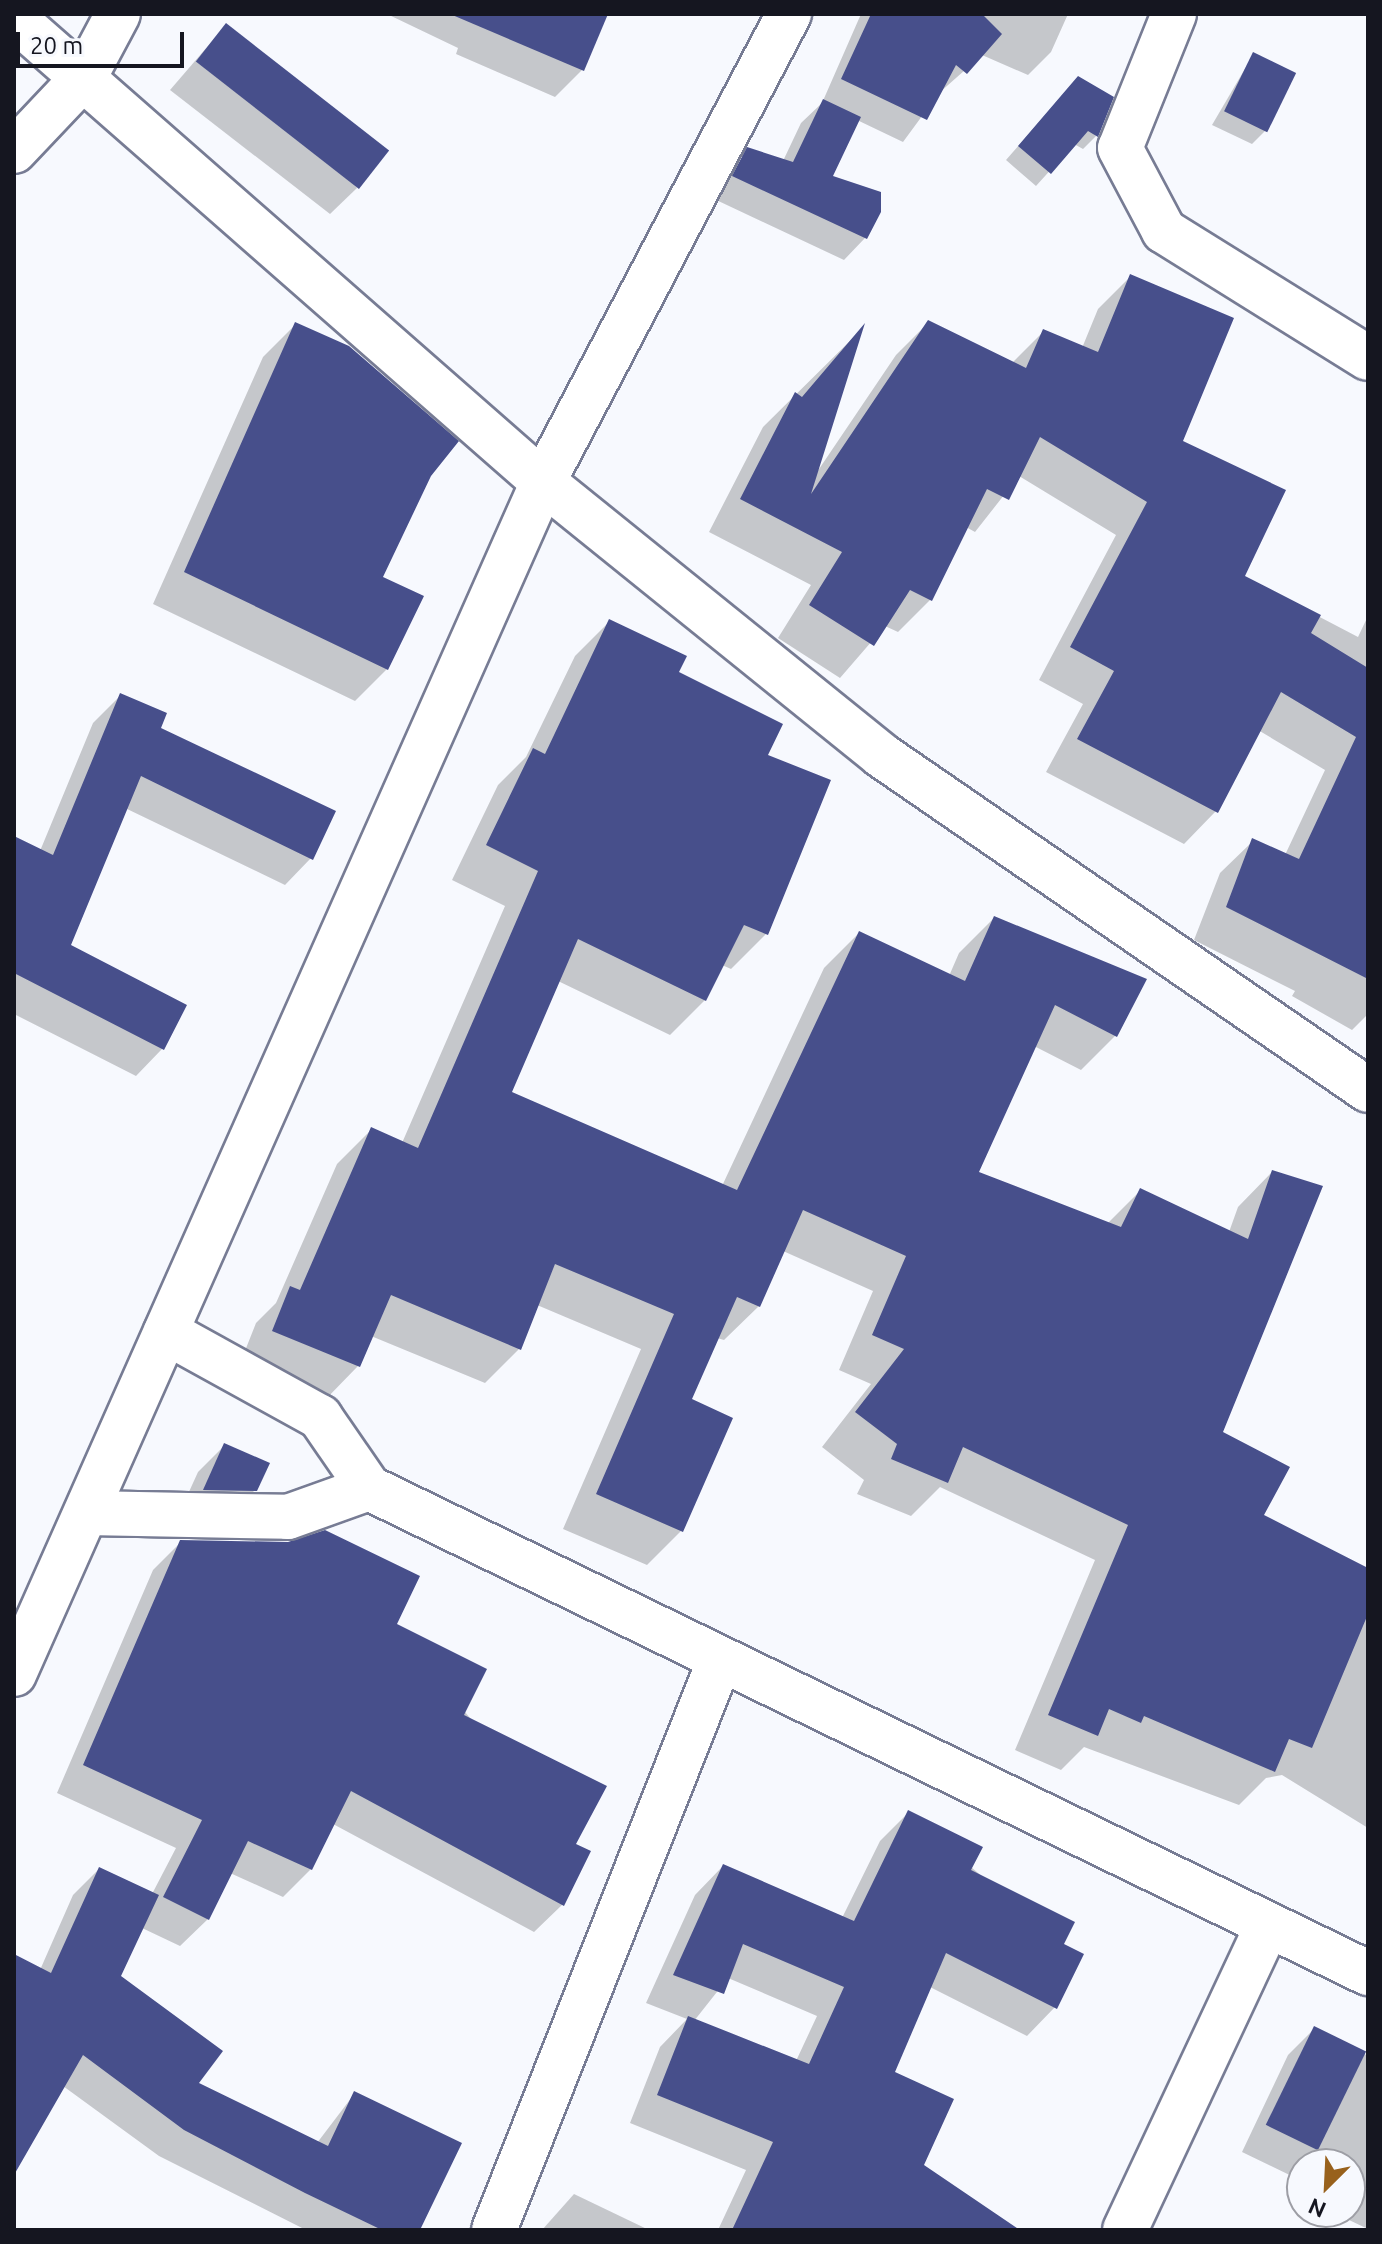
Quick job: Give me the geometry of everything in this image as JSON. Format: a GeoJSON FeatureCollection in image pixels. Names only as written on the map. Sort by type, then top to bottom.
{"type":"FeatureCollection","features":[{"type":"Feature","properties":{"kind":"street"},"geometry":{"type":"LineString","coordinates":[[14,151],[85,76],[118,14]]}},
{"type":"Feature","properties":{"kind":"street"},"geometry":{"type":"LineString","coordinates":[[14,1674],[543,482],[789,14]]}},
{"type":"Feature","properties":{"kind":"street"},"geometry":{"type":"LineString","coordinates":[[1174,14],[1120,148],[1164,231],[1368,358]]}},
{"type":"Feature","properties":{"kind":"street"},"geometry":{"type":"LineString","coordinates":[[14,18],[85,76],[543,482],[881,755],[1368,1090]]}},
{"type":"Feature","properties":{"kind":"street"},"geometry":{"type":"LineString","coordinates":[[166,1332],[320,1417],[369,1488],[719,1662],[1368,1973]]}},
{"type":"Feature","properties":{"kind":"street"},"geometry":{"type":"LineString","coordinates":[[87,1513],[288,1517],[369,1488]]}},
{"type":"Feature","properties":{"kind":"street"},"geometry":{"type":"LineString","coordinates":[[494,2230],[719,1662]]}},
{"type":"Feature","properties":{"kind":"street"},"geometry":{"type":"LineString","coordinates":[[1125,2230],[1268,1925]]}},
{"type":"Feature","properties":{"kind":"building"},"geometry":{"type":"Polygon","coordinates":[[[450,14],[608,14],[584,71],[450,14]]]}},
{"type":"Feature","properties":{"kind":"building"},"geometry":{"type":"Polygon","coordinates":[[[871,14],[982,14],[1002,34],[967,74],[956,65],[927,120],[841,79],[871,14]]]}},
{"type":"Feature","properties":{"kind":"building"},"geometry":{"type":"Polygon","coordinates":[[[226,23],[389,150],[359,189],[196,62],[226,23]]]}},
{"type":"Feature","properties":{"kind":"building"},"geometry":{"type":"Polygon","coordinates":[[[1253,52],[1296,73],[1267,132],[1224,111],[1253,52]]]}},
{"type":"Feature","properties":{"kind":"building"},"geometry":{"type":"Polygon","coordinates":[[[1078,76],[1114,97],[1098,137],[1088,131],[1051,174],[1018,146],[1078,76]]]}},
{"type":"Feature","properties":{"kind":"building"},"geometry":{"type":"Polygon","coordinates":[[[823,99],[861,117],[833,176],[881,192],[881,212],[867,239],[732,176],[747,147],[793,162],[823,99]]]}},
{"type":"Feature","properties":{"kind":"building"},"geometry":{"type":"Polygon","coordinates":[[[1130,274],[1234,318],[1183,441],[1286,490],[1245,576],[1321,615],[1311,633],[1368,668],[1368,979],[1226,907],[1252,838],[1299,859],[1356,737],[1281,692],[1218,813],[1077,739],[1114,671],[1070,647],[1147,502],[1040,437],[1009,500],[987,489],[932,601],[910,590],[874,646],[809,605],[842,552],[740,499],[795,392],[802,397],[865,323],[811,494],[928,320],[1026,368],[1043,329],[1098,352],[1130,274]]]}},
{"type":"Feature","properties":{"kind":"building"},"geometry":{"type":"Polygon","coordinates":[[[295,322],[349,346],[459,441],[431,476],[383,577],[424,596],[388,670],[184,572],[295,322]]]}},
{"type":"Feature","properties":{"kind":"building"},"geometry":{"type":"Polygon","coordinates":[[[609,619],[687,656],[679,672],[783,724],[768,755],[831,780],[768,935],[744,925],[706,1001],[578,939],[512,1092],[737,1190],[859,931],[965,981],[994,916],[1147,979],[1117,1037],[1055,1005],[979,1172],[1121,1227],[1140,1188],[1248,1239],[1272,1170],[1323,1186],[1223,1432],[1290,1467],[1264,1515],[1368,1568],[1368,1614],[1312,1748],[1289,1739],[1275,1772],[1144,1716],[1141,1723],[1109,1709],[1098,1736],[1048,1715],[1128,1525],[963,1447],[948,1483],[891,1459],[897,1444],[855,1412],[904,1349],[872,1335],[906,1256],[803,1210],[760,1307],[737,1297],[692,1399],[733,1418],[683,1532],[596,1494],[674,1314],[555,1264],[521,1350],[391,1295],[360,1367],[272,1331],[290,1286],[300,1290],[371,1127],[418,1148],[538,871],[486,845],[533,748],[545,754],[609,619]]]}},
{"type":"Feature","properties":{"kind":"building"},"geometry":{"type":"Polygon","coordinates":[[[120,693],[167,713],[161,728],[336,811],[313,860],[141,776],[71,945],[187,1005],[164,1050],[14,973],[14,836],[53,855],[120,693]]]}},
{"type":"Feature","properties":{"kind":"building"},"geometry":{"type":"Polygon","coordinates":[[[224,1443],[270,1463],[257,1491],[203,1490],[224,1443]]]}},
{"type":"Feature","properties":{"kind":"building"},"geometry":{"type":"Polygon","coordinates":[[[325,1530],[420,1576],[397,1624],[487,1669],[464,1715],[607,1786],[576,1844],[591,1851],[564,1906],[351,1791],[312,1870],[248,1841],[209,1920],[163,1897],[202,1820],[83,1765],[180,1540],[288,1542],[325,1530]]]}},
{"type":"Feature","properties":{"kind":"building"},"geometry":{"type":"Polygon","coordinates":[[[908,1810],[983,1847],[971,1870],[1075,1922],[1064,1944],[1084,1954],[1057,2009],[946,1953],[895,2072],[954,2099],[924,2165],[1020,2230],[732,2230],[773,2142],[657,2095],[688,2016],[809,2064],[844,1987],[743,1944],[724,1994],[673,1975],[723,1864],[854,1921],[908,1810]]]}},
{"type":"Feature","properties":{"kind":"building"},"geometry":{"type":"Polygon","coordinates":[[[99,1867],[159,1895],[121,1976],[223,2051],[199,2083],[328,2146],[354,2091],[462,2143],[420,2230],[382,2230],[305,2193],[184,2130],[83,2055],[14,2175],[14,1954],[51,1973],[99,1867]]]}},
{"type":"Feature","properties":{"kind":"building"},"geometry":{"type":"Polygon","coordinates":[[[1314,2026],[1366,2051],[1319,2148],[1266,2125],[1314,2026]]]}}]}
